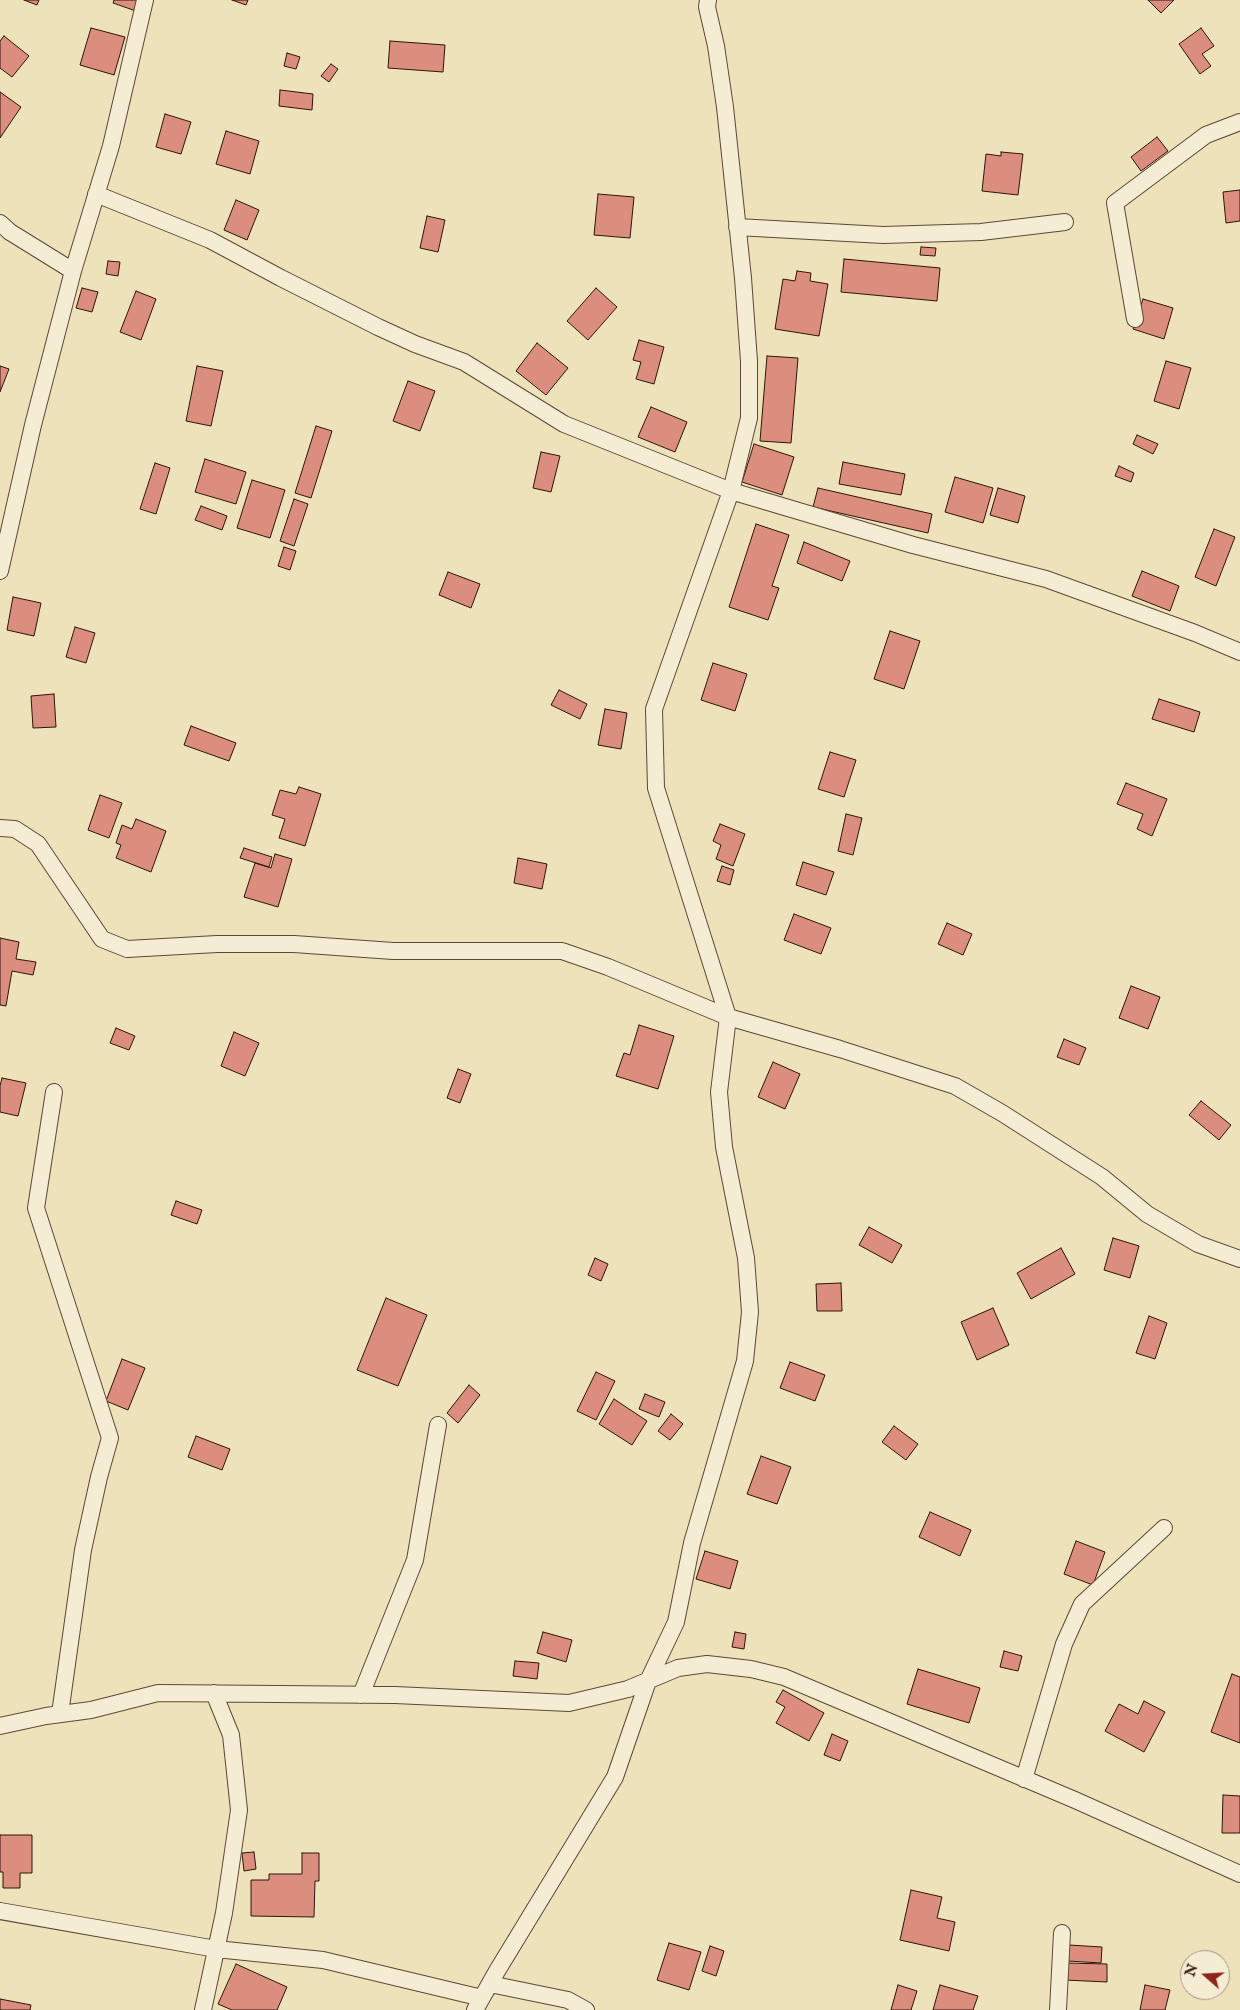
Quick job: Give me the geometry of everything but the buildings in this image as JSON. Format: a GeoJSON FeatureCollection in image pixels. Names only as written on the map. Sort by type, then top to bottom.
{"type":"FeatureCollection","features":[{"type":"Feature","properties":{"kind":"street"},"geometry":{"type":"LineString","coordinates":[[0,571],[33,425],[73,271],[111,146],[145,0]]}},
{"type":"Feature","properties":{"kind":"street"},"geometry":{"type":"LineString","coordinates":[[482,1997],[615,1777],[648,1681],[676,1622],[692,1543],[745,1361],[750,1312],[746,1258],[724,1147],[719,1092],[728,1017],[656,788],[654,709],[731,491],[749,418],[750,393],[743,278],[725,106],[716,46],[707,7],[708,0]]}},
{"type":"Feature","properties":{"kind":"street"},"geometry":{"type":"LineString","coordinates":[[1135,319],[1115,203],[1206,135],[1240,122]]}},
{"type":"Feature","properties":{"kind":"street"},"geometry":{"type":"LineString","coordinates":[[96,194],[210,240],[288,282],[415,344],[464,362],[564,424],[731,491],[913,545],[1046,578],[1195,632],[1240,652]]}},
{"type":"Feature","properties":{"kind":"street"},"geometry":{"type":"LineString","coordinates":[[737,227],[883,235],[981,232],[1065,222]]}},
{"type":"Feature","properties":{"kind":"street"},"geometry":{"type":"LineString","coordinates":[[0,223],[10,232],[73,271]]}},
{"type":"Feature","properties":{"kind":"street"},"geometry":{"type":"LineString","coordinates":[[0,828],[15,829],[38,844],[102,939],[127,949],[217,944],[294,944],[393,951],[562,951],[608,967],[728,1017],[840,1049],[956,1086],[1002,1112],[1102,1177],[1155,1219],[1198,1244],[1240,1259]]}},
{"type":"Feature","properties":{"kind":"street"},"geometry":{"type":"LineString","coordinates":[[54,1092],[36,1208],[110,1438],[99,1477],[84,1550],[60,1714]]}},
{"type":"Feature","properties":{"kind":"street"},"geometry":{"type":"LineString","coordinates":[[361,1695],[415,1560],[438,1425]]}},
{"type":"Feature","properties":{"kind":"street"},"geometry":{"type":"LineString","coordinates":[[1024,1779],[1064,1644],[1082,1604],[1164,1528]]}},
{"type":"Feature","properties":{"kind":"street"},"geometry":{"type":"LineString","coordinates":[[0,1726],[91,1710],[158,1693],[361,1695],[569,1703],[628,1689],[678,1668],[706,1664],[751,1669],[784,1677],[1024,1779],[1240,1874]]}},
{"type":"Feature","properties":{"kind":"street"},"geometry":{"type":"LineString","coordinates":[[203,2010],[224,1913],[239,1810],[231,1735],[214,1693]]}},
{"type":"Feature","properties":{"kind":"street"},"geometry":{"type":"LineString","coordinates":[[0,1911],[216,1949],[323,1960],[482,1997],[568,2000],[586,2010]]}},
{"type":"Feature","properties":{"kind":"street"},"geometry":{"type":"LineString","coordinates":[[1058,2010],[1062,1933]]}}]}
